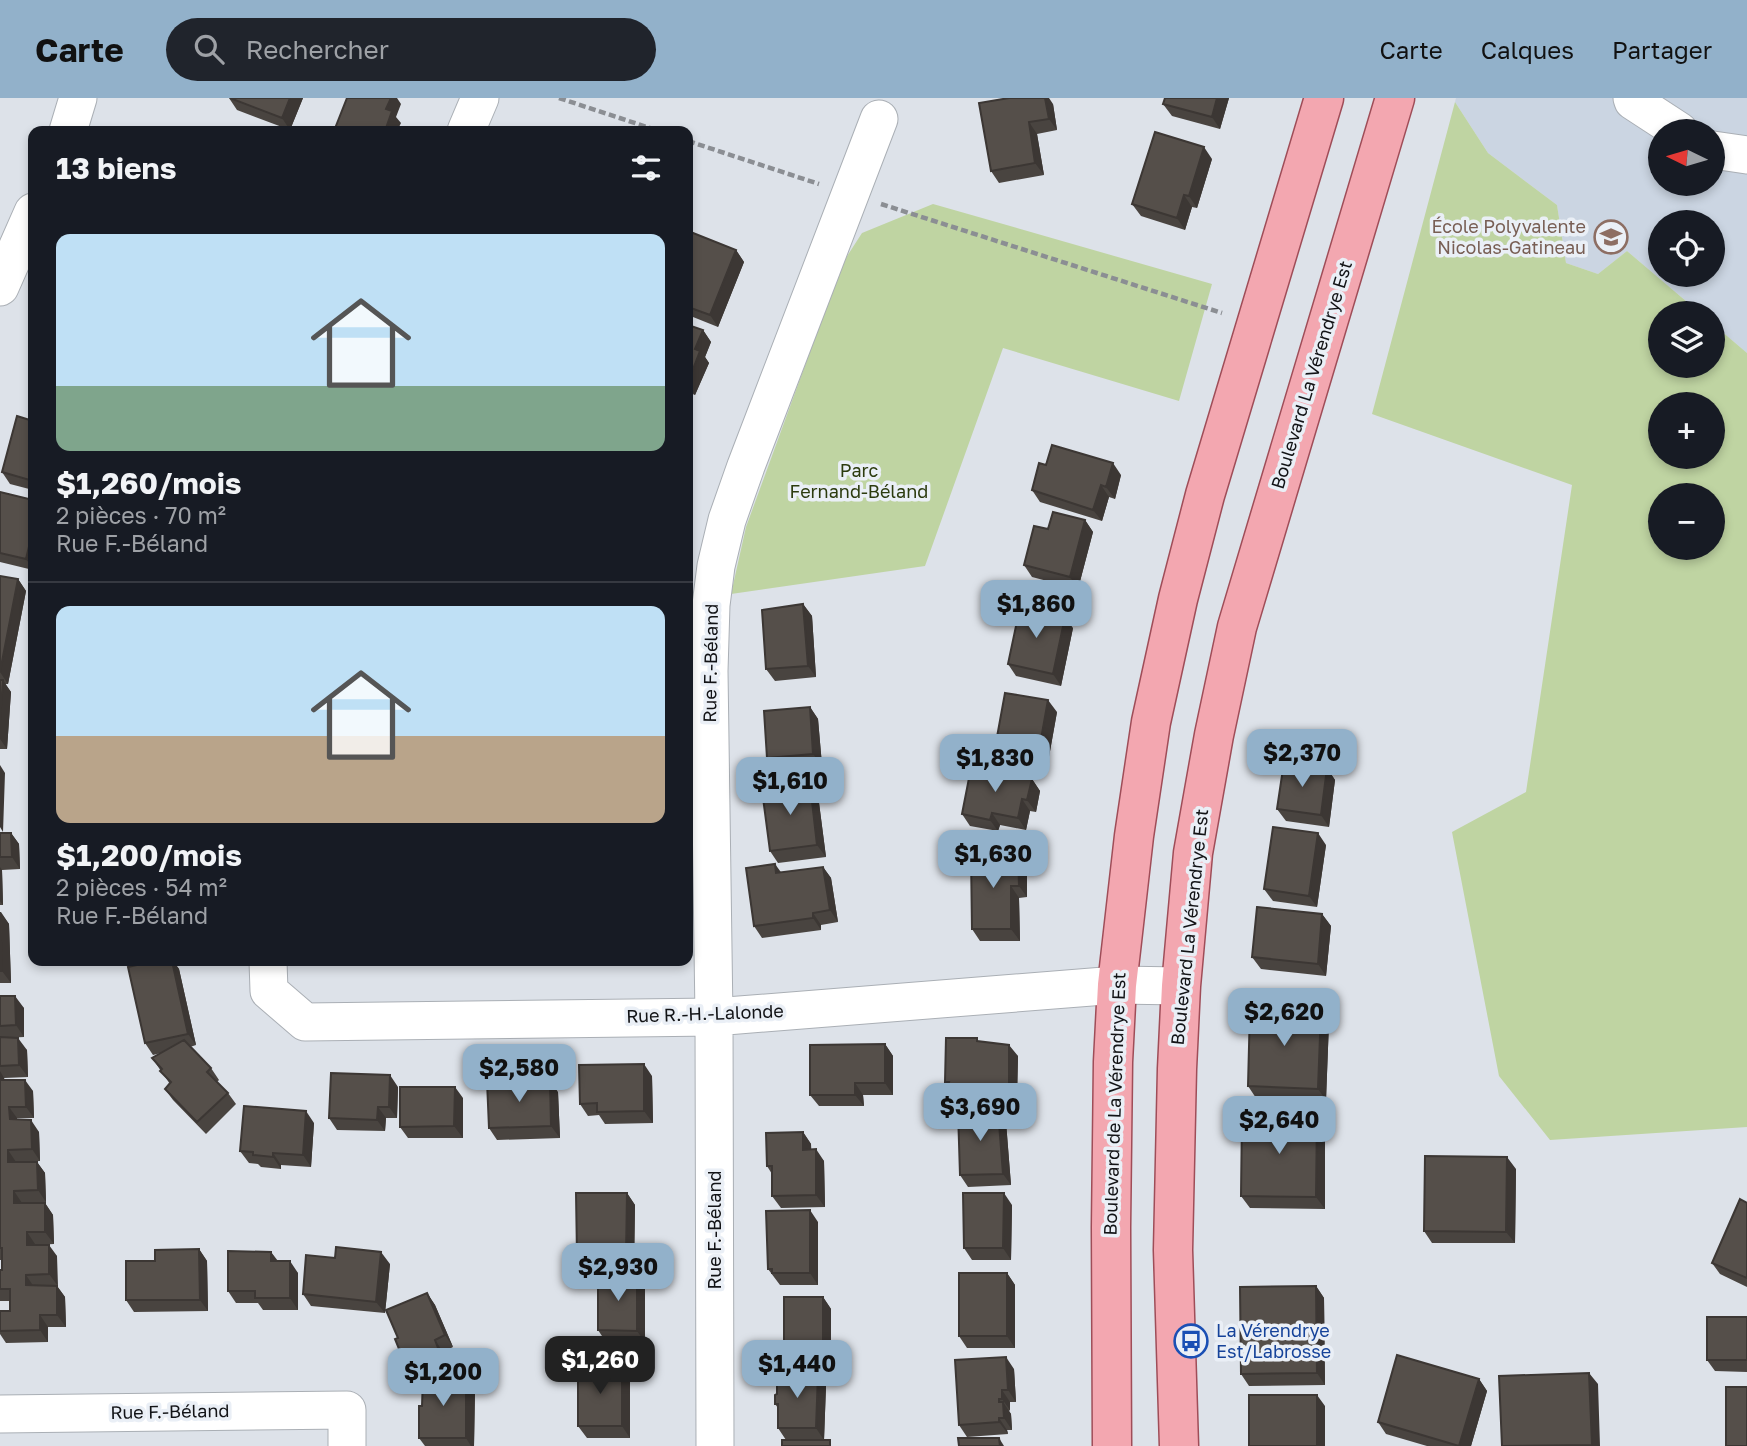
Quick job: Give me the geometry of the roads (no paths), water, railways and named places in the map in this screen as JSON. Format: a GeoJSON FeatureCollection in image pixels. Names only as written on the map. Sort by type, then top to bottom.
{"type":"FeatureCollection","features":[{"type":"Feature","properties":{"kind":"main road","name":"Boulevard de La Vérendrye Est"},"geometry":{"type":"LineString","coordinates":[[1112,1446],[1111,1227],[1116,985],[1150,722],[1178,599],[1209,482],[1324,98]]}},
{"type":"Feature","properties":{"kind":"main road","name":"Boulevard La Vérendrye Est"},"geometry":{"type":"LineString","coordinates":[[1179,1446],[1174,1250],[1181,986],[1193,853],[1237,627],[1395,98]]}},
{"type":"Feature","properties":{"kind":"street"},"geometry":{"type":"LineString","coordinates":[[468,126],[480,98]]}},
{"type":"Feature","properties":{"kind":"street"},"geometry":{"type":"LineString","coordinates":[[1632,98],[1661,119]]}},
{"type":"Feature","properties":{"kind":"street","name":"Rue F.-Béland"},"geometry":{"type":"LineString","coordinates":[[715,1446],[714,1017],[709,671],[711,605],[716,566],[727,520],[879,119]]}},
{"type":"Feature","properties":{"kind":"street"},"geometry":{"type":"LineString","coordinates":[[1726,152],[1747,155]]}},
{"type":"Feature","properties":{"kind":"street"},"geometry":{"type":"LineString","coordinates":[[0,287],[28,223]]}},
{"type":"Feature","properties":{"kind":"street","name":"Rue R.-H.-Lalonde"},"geometry":{"type":"LineString","coordinates":[[268,966],[269,991],[305,1022],[714,1017],[1116,985],[1181,986]]}},
{"type":"Feature","properties":{"kind":"street","name":"Rue F.-Béland"},"geometry":{"type":"LineString","coordinates":[[0,1414],[347,1410],[347,1446]]}},
{"type":"Feature","properties":{"kind":"place","name":"École Polyvalente Nicolas-Gatineau"},"geometry":{"type":"Point","coordinates":[1611,237]}},
{"type":"Feature","properties":{"kind":"place","name":"La Vérendrye Est/Labrosse"},"geometry":{"type":"Point","coordinates":[1191,1341]}},
{"type":"Feature","properties":{"kind":"park label","name":"Parc Fernand-Béland"},"geometry":{"type":"Point","coordinates":[859,481]}}]}
